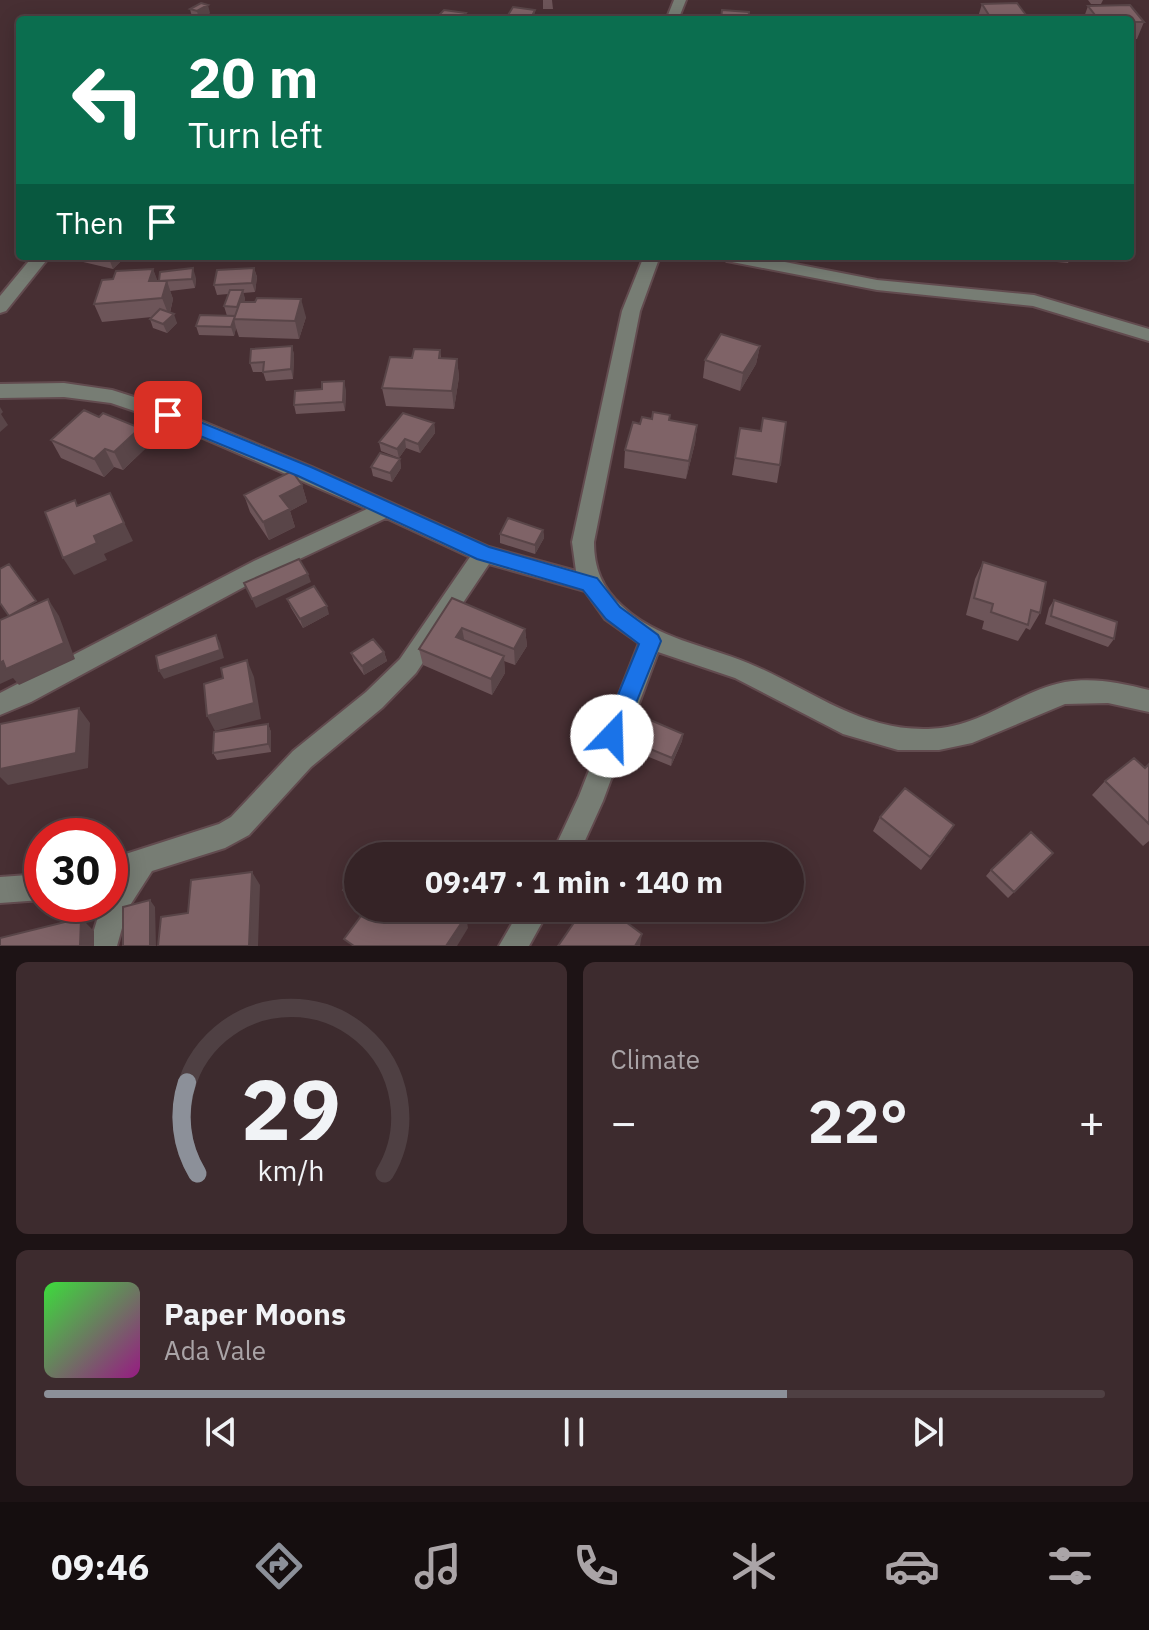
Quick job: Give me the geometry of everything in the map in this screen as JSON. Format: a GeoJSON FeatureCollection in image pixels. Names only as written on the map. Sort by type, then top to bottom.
{"type":"FeatureCollection","features":[{"type":"Feature","properties":{"kind":"street"},"geometry":{"type":"LineString","coordinates":[[0,307],[39,260]]}},
{"type":"Feature","properties":{"kind":"street"},"geometry":{"type":"LineString","coordinates":[[650,260],[631,311],[583,542],[582,561],[590,584],[613,613],[651,641],[740,670],[828,717],[884,737],[921,740],[950,738],[987,728],[1030,705],[1064,693],[1143,694]]}},
{"type":"Feature","properties":{"kind":"street"},"geometry":{"type":"LineString","coordinates":[[748,260],[877,285],[1034,301],[1149,335]]}},
{"type":"Feature","properties":{"kind":"street"},"geometry":{"type":"LineString","coordinates":[[0,391],[64,390],[112,397],[218,435],[484,554],[590,584]]}},
{"type":"Feature","properties":{"kind":"street"},"geometry":{"type":"LineString","coordinates":[[0,704],[23,695],[262,567],[387,509]]}},
{"type":"Feature","properties":{"kind":"street"},"geometry":{"type":"LineString","coordinates":[[128,866],[225,835],[240,826],[302,759],[374,700],[408,666],[484,554]]}},
{"type":"Feature","properties":{"kind":"street"},"geometry":{"type":"LineString","coordinates":[[571,842],[590,801],[651,641]]}},
{"type":"Feature","properties":{"kind":"street"},"geometry":{"type":"LineString","coordinates":[[103,946],[106,925],[116,899],[144,860]]}},
{"type":"Feature","properties":{"kind":"street"},"geometry":{"type":"LineString","coordinates":[[0,890],[24,888]]}},
{"type":"Feature","properties":{"kind":"street"},"geometry":{"type":"LineString","coordinates":[[513,946],[528,922]]}},
{"type":"Feature","properties":{"kind":"building"},"geometry":{"type":"Polygon","coordinates":[[[201,3],[208,5],[197,11],[190,9],[201,3]]]}},
{"type":"Feature","properties":{"kind":"building"},"geometry":{"type":"Polygon","coordinates":[[[1017,3],[1027,16],[990,16],[982,4],[1017,3]]]}},
{"type":"Feature","properties":{"kind":"building"},"geometry":{"type":"Polygon","coordinates":[[[1130,5],[1144,22],[1134,22],[1134,16],[1096,16],[1088,6],[1130,5]]]}},
{"type":"Feature","properties":{"kind":"building"},"geometry":{"type":"Polygon","coordinates":[[[513,7],[535,10],[532,16],[507,16],[513,7]]]}},
{"type":"Feature","properties":{"kind":"building"},"geometry":{"type":"Polygon","coordinates":[[[444,10],[466,13],[463,16],[438,16],[444,10]]]}},
{"type":"Feature","properties":{"kind":"building"},"geometry":{"type":"Polygon","coordinates":[[[722,10],[749,12],[748,16],[721,16],[722,10]]]}},
{"type":"Feature","properties":{"kind":"building"},"geometry":{"type":"Polygon","coordinates":[[[193,268],[192,279],[159,281],[160,272],[193,268]]]}},
{"type":"Feature","properties":{"kind":"building"},"geometry":{"type":"Polygon","coordinates":[[[254,268],[252,283],[214,285],[217,270],[254,268]]]}},
{"type":"Feature","properties":{"kind":"building"},"geometry":{"type":"Polygon","coordinates":[[[153,269],[149,281],[167,281],[162,298],[94,304],[102,280],[113,279],[116,271],[153,269]]]}},
{"type":"Feature","properties":{"kind":"building"},"geometry":{"type":"Polygon","coordinates":[[[230,290],[243,290],[237,307],[224,306],[230,290]]]}},
{"type":"Feature","properties":{"kind":"building"},"geometry":{"type":"Polygon","coordinates":[[[257,298],[301,299],[295,321],[234,319],[240,302],[255,302],[257,298]]]}},
{"type":"Feature","properties":{"kind":"building"},"geometry":{"type":"Polygon","coordinates":[[[160,309],[174,314],[163,324],[150,319],[160,309]]]}},
{"type":"Feature","properties":{"kind":"building"},"geometry":{"type":"Polygon","coordinates":[[[200,315],[235,316],[231,327],[196,326],[200,315]]]}},
{"type":"Feature","properties":{"kind":"building"},"geometry":{"type":"Polygon","coordinates":[[[721,334],[760,346],[743,373],[705,360],[721,334]]]}},
{"type":"Feature","properties":{"kind":"building"},"geometry":{"type":"Polygon","coordinates":[[[292,346],[291,369],[263,372],[264,362],[250,363],[251,349],[292,346]]]}},
{"type":"Feature","properties":{"kind":"building"},"geometry":{"type":"Polygon","coordinates":[[[414,349],[440,350],[439,358],[457,359],[452,391],[382,388],[390,357],[412,358],[414,349]]]}},
{"type":"Feature","properties":{"kind":"building"},"geometry":{"type":"Polygon","coordinates":[[[344,381],[343,402],[294,405],[295,391],[322,389],[322,382],[344,381]]]}},
{"type":"Feature","properties":{"kind":"building"},"geometry":{"type":"Polygon","coordinates":[[[84,410],[99,417],[103,413],[140,428],[114,452],[105,449],[94,459],[51,440],[84,410]]]}},
{"type":"Feature","properties":{"kind":"building"},"geometry":{"type":"Polygon","coordinates":[[[653,412],[670,415],[669,420],[697,425],[689,461],[625,450],[633,422],[640,424],[642,417],[652,419],[653,412]]]}},
{"type":"Feature","properties":{"kind":"building"},"geometry":{"type":"Polygon","coordinates":[[[403,413],[434,423],[418,444],[405,439],[397,449],[379,442],[403,413]]]}},
{"type":"Feature","properties":{"kind":"building"},"geometry":{"type":"Polygon","coordinates":[[[763,418],[786,422],[780,465],[735,458],[740,428],[761,431],[763,418]]]}},
{"type":"Feature","properties":{"kind":"building"},"geometry":{"type":"Polygon","coordinates":[[[380,453],[400,459],[390,473],[371,467],[380,453]]]}},
{"type":"Feature","properties":{"kind":"building"},"geometry":{"type":"Polygon","coordinates":[[[292,471],[302,485],[280,496],[290,509],[263,522],[244,495],[292,471]]]}},
{"type":"Feature","properties":{"kind":"building"},"geometry":{"type":"Polygon","coordinates":[[[110,493],[124,523],[94,536],[97,543],[63,558],[45,512],[75,500],[77,506],[110,493]]]}},
{"type":"Feature","properties":{"kind":"building"},"geometry":{"type":"Polygon","coordinates":[[[508,518],[543,530],[535,545],[500,534],[508,518]]]}},
{"type":"Feature","properties":{"kind":"building"},"geometry":{"type":"Polygon","coordinates":[[[299,559],[308,574],[252,599],[244,583],[299,559]]]}},
{"type":"Feature","properties":{"kind":"building"},"geometry":{"type":"Polygon","coordinates":[[[983,562],[1046,582],[1040,613],[1031,610],[1028,625],[991,612],[993,604],[974,598],[983,562]]]}},
{"type":"Feature","properties":{"kind":"building"},"geometry":{"type":"Polygon","coordinates":[[[9,564],[36,601],[9,616],[0,603],[0,569],[9,564]]]}},
{"type":"Feature","properties":{"kind":"building"},"geometry":{"type":"Polygon","coordinates":[[[314,586],[327,606],[300,619],[287,599],[314,586]]]}},
{"type":"Feature","properties":{"kind":"building"},"geometry":{"type":"Polygon","coordinates":[[[452,598],[525,629],[514,649],[462,628],[456,637],[504,656],[491,679],[419,649],[452,598]]]}},
{"type":"Feature","properties":{"kind":"building"},"geometry":{"type":"Polygon","coordinates":[[[48,599],[64,643],[6,669],[3,661],[0,663],[0,620],[48,599]]]}},
{"type":"Feature","properties":{"kind":"building"},"geometry":{"type":"Polygon","coordinates":[[[1054,600],[1117,622],[1114,639],[1051,616],[1054,600]]]}},
{"type":"Feature","properties":{"kind":"building"},"geometry":{"type":"Polygon","coordinates":[[[216,635],[220,650],[159,671],[156,656],[216,635]]]}},
{"type":"Feature","properties":{"kind":"building"},"geometry":{"type":"Polygon","coordinates":[[[373,639],[384,652],[362,666],[351,653],[373,639]]]}},
{"type":"Feature","properties":{"kind":"building"},"geometry":{"type":"Polygon","coordinates":[[[247,660],[254,703],[207,716],[204,684],[223,678],[221,668],[247,660]]]}},
{"type":"Feature","properties":{"kind":"building"},"geometry":{"type":"Polygon","coordinates":[[[79,708],[76,753],[0,769],[0,724],[79,708]]]}},
{"type":"Feature","properties":{"kind":"building"},"geometry":{"type":"Polygon","coordinates":[[[634,713],[683,734],[672,758],[623,738],[634,713]]]}},
{"type":"Feature","properties":{"kind":"building"},"geometry":{"type":"Polygon","coordinates":[[[268,724],[268,744],[213,753],[214,732],[268,724]]]}},
{"type":"Feature","properties":{"kind":"building"},"geometry":{"type":"Polygon","coordinates":[[[1134,758],[1145,768],[1149,764],[1149,824],[1105,781],[1134,758]]]}},
{"type":"Feature","properties":{"kind":"building"},"geometry":{"type":"Polygon","coordinates":[[[905,788],[954,825],[930,857],[880,817],[905,788]]]}},
{"type":"Feature","properties":{"kind":"building"},"geometry":{"type":"Polygon","coordinates":[[[1031,832],[1053,853],[1014,892],[991,870],[1031,832]]]}},
{"type":"Feature","properties":{"kind":"building"},"geometry":{"type":"Polygon","coordinates":[[[252,872],[249,946],[158,946],[161,917],[188,913],[191,880],[252,872]]]}},
{"type":"Feature","properties":{"kind":"building"},"geometry":{"type":"Polygon","coordinates":[[[150,900],[150,946],[123,946],[123,922],[128,922],[128,906],[150,900]]]}},
{"type":"Feature","properties":{"kind":"building"},"geometry":{"type":"Polygon","coordinates":[[[65,922],[81,922],[80,946],[0,946],[0,938],[65,922]]]}},
{"type":"Feature","properties":{"kind":"building"},"geometry":{"type":"Polygon","coordinates":[[[357,922],[462,922],[446,946],[354,946],[344,939],[357,922]]]}},
{"type":"Feature","properties":{"kind":"building"},"geometry":{"type":"Polygon","coordinates":[[[574,922],[626,922],[642,934],[635,946],[558,946],[574,922]]]}},
{"type":"Feature","properties":{"kind":"route"},"geometry":{"type":"LineString","coordinates":[[168,415],[305,472],[484,554],[590,584],[613,613],[651,641],[612,736]]}}]}
